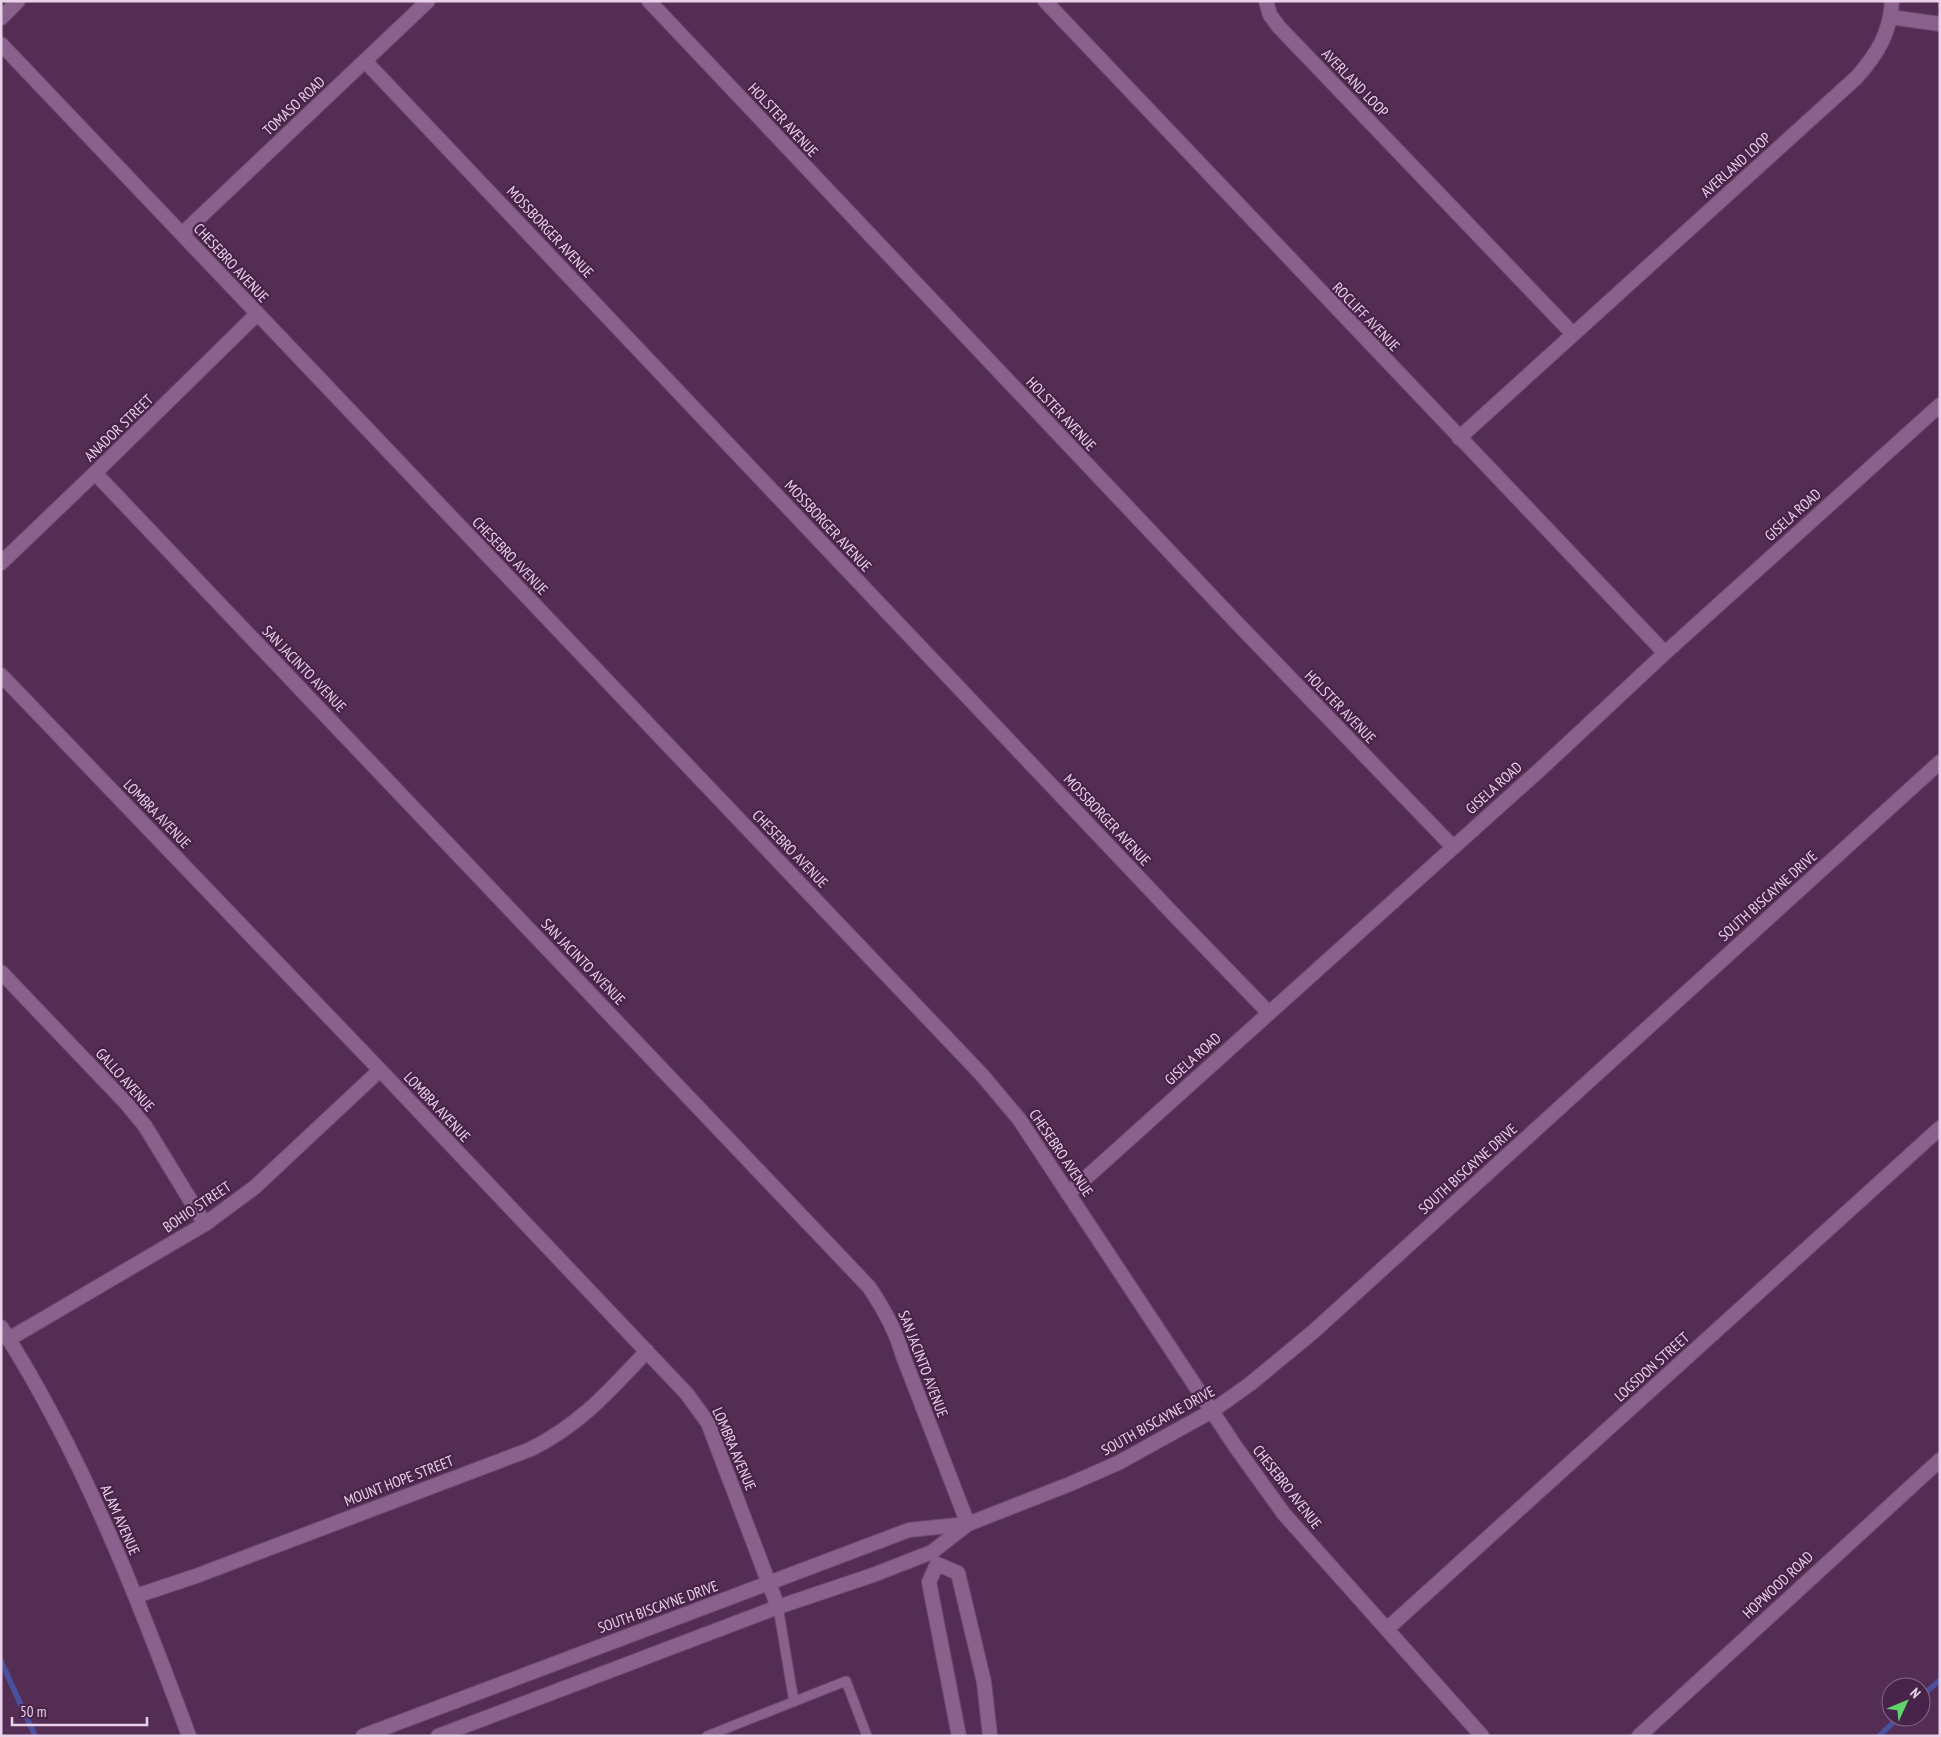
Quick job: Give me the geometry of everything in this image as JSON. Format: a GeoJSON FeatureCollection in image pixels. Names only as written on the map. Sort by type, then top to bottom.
{"type":"FeatureCollection","features":[{"type":"Feature","properties":{"kind":"street"},"geometry":{"type":"LineString","coordinates":[[1,18],[18,1]]}},
{"type":"Feature","properties":{"kind":"street","name":"TOMASO ROAD"},"geometry":{"type":"LineString","coordinates":[[182,234],[428,1]]}},
{"type":"Feature","properties":{"kind":"street","name":"HOLSTER AVENUE"},"geometry":{"type":"LineString","coordinates":[[649,1],[1244,632],[1453,847]]}},
{"type":"Feature","properties":{"kind":"street","name":"ROCLIFF AVENUE"},"geometry":{"type":"LineString","coordinates":[[1045,1],[1665,653]]}},
{"type":"Feature","properties":{"kind":"street","name":"AVERLAND LOOP"},"geometry":{"type":"LineString","coordinates":[[1266,1],[1270,15],[1279,27],[1573,334]]}},
{"type":"Feature","properties":{"kind":"street","name":"AVERLAND LOOP"},"geometry":{"type":"LineString","coordinates":[[1459,438],[1857,77],[1881,46],[1890,18],[1892,1]]}},
{"type":"Feature","properties":{"kind":"street"},"geometry":{"type":"LineString","coordinates":[[1890,18],[1940,24]]}},
{"type":"Feature","properties":{"kind":"street","name":"CHESEBRO AVENUE"},"geometry":{"type":"LineString","coordinates":[[1,44],[982,1075],[1019,1119],[1212,1411],[1284,1514],[1482,1736]]}},
{"type":"Feature","properties":{"kind":"street","name":"MOSSBORGER AVENUE"},"geometry":{"type":"LineString","coordinates":[[365,61],[1269,1013]]}},
{"type":"Feature","properties":{"kind":"street","name":"ANADOR STREET"},"geometry":{"type":"LineString","coordinates":[[1,563],[257,314]]}},
{"type":"Feature","properties":{"kind":"street","name":"GISELA ROAD"},"geometry":{"type":"LineString","coordinates":[[1068,1194],[1545,765],[1665,653],[1940,405]]}},
{"type":"Feature","properties":{"kind":"street","name":"SAN JACINTO AVENUE"},"geometry":{"type":"LineString","coordinates":[[95,473],[869,1287],[884,1308],[898,1339],[968,1524]]}},
{"type":"Feature","properties":{"kind":"street","name":"LOMBRA AVENUE"},"geometry":{"type":"LineString","coordinates":[[1,675],[688,1394],[708,1423],[778,1607]]}},
{"type":"Feature","properties":{"kind":"street","name":"SOUTH BISCAYNE DRIVE"},"geometry":{"type":"LineString","coordinates":[[363,1736],[909,1530],[968,1524],[1110,1467],[1212,1411],[1250,1384],[1313,1332],[1940,762]]}},
{"type":"Feature","properties":{"kind":"street","name":"GALLO AVENUE"},"geometry":{"type":"LineString","coordinates":[[1,972],[126,1103],[145,1126],[205,1224]]}},
{"type":"Feature","properties":{"kind":"street","name":"BOHIO STREET"},"geometry":{"type":"LineString","coordinates":[[5,1333],[205,1224],[255,1187],[380,1070]]}},
{"type":"Feature","properties":{"kind":"street","name":"LOGSDON STREET"},"geometry":{"type":"LineString","coordinates":[[1386,1629],[1940,1128]]}},
{"type":"Feature","properties":{"kind":"street","name":"ALAM AVENUE"},"geometry":{"type":"LineString","coordinates":[[5,1333],[30,1373],[84,1480],[136,1596],[189,1736]]}},
{"type":"Feature","properties":{"kind":"street","name":"MOUNT HOPE STREET"},"geometry":{"type":"LineString","coordinates":[[136,1596],[196,1576],[531,1449],[554,1438],[577,1422],[647,1351]]}},
{"type":"Feature","properties":{"kind":"street","name":"HOPWOOD ROAD"},"geometry":{"type":"LineString","coordinates":[[1638,1736],[1940,1460]]}},
{"type":"Feature","properties":{"kind":"street","name":"SOUTH BISCAYNE DRIVE"},"geometry":{"type":"LineString","coordinates":[[438,1736],[778,1607],[873,1575],[935,1558],[968,1524]]}},
{"type":"Feature","properties":{"kind":"street"},"geometry":{"type":"LineString","coordinates":[[924,1528],[935,1558],[929,1582],[959,1736]]}},
{"type":"Feature","properties":{"kind":"street"},"geometry":{"type":"LineString","coordinates":[[935,1558],[958,1573],[984,1682],[990,1736]]}},
{"type":"Feature","properties":{"kind":"lane"},"geometry":{"type":"LineString","coordinates":[[778,1607],[794,1702]]}},
{"type":"Feature","properties":{"kind":"lane"},"geometry":{"type":"LineString","coordinates":[[707,1736],[846,1681],[867,1736]]}},
{"type":"Feature","properties":{"kind":"waterway"},"geometry":{"type":"LineString","coordinates":[[1,1661],[35,1736]]}},
{"type":"Feature","properties":{"kind":"waterway"},"geometry":{"type":"LineString","coordinates":[[1931,1688],[1940,1680]]}},
{"type":"Feature","properties":{"kind":"waterway"},"geometry":{"type":"LineString","coordinates":[[1879,1736],[1888,1727]]}}]}
